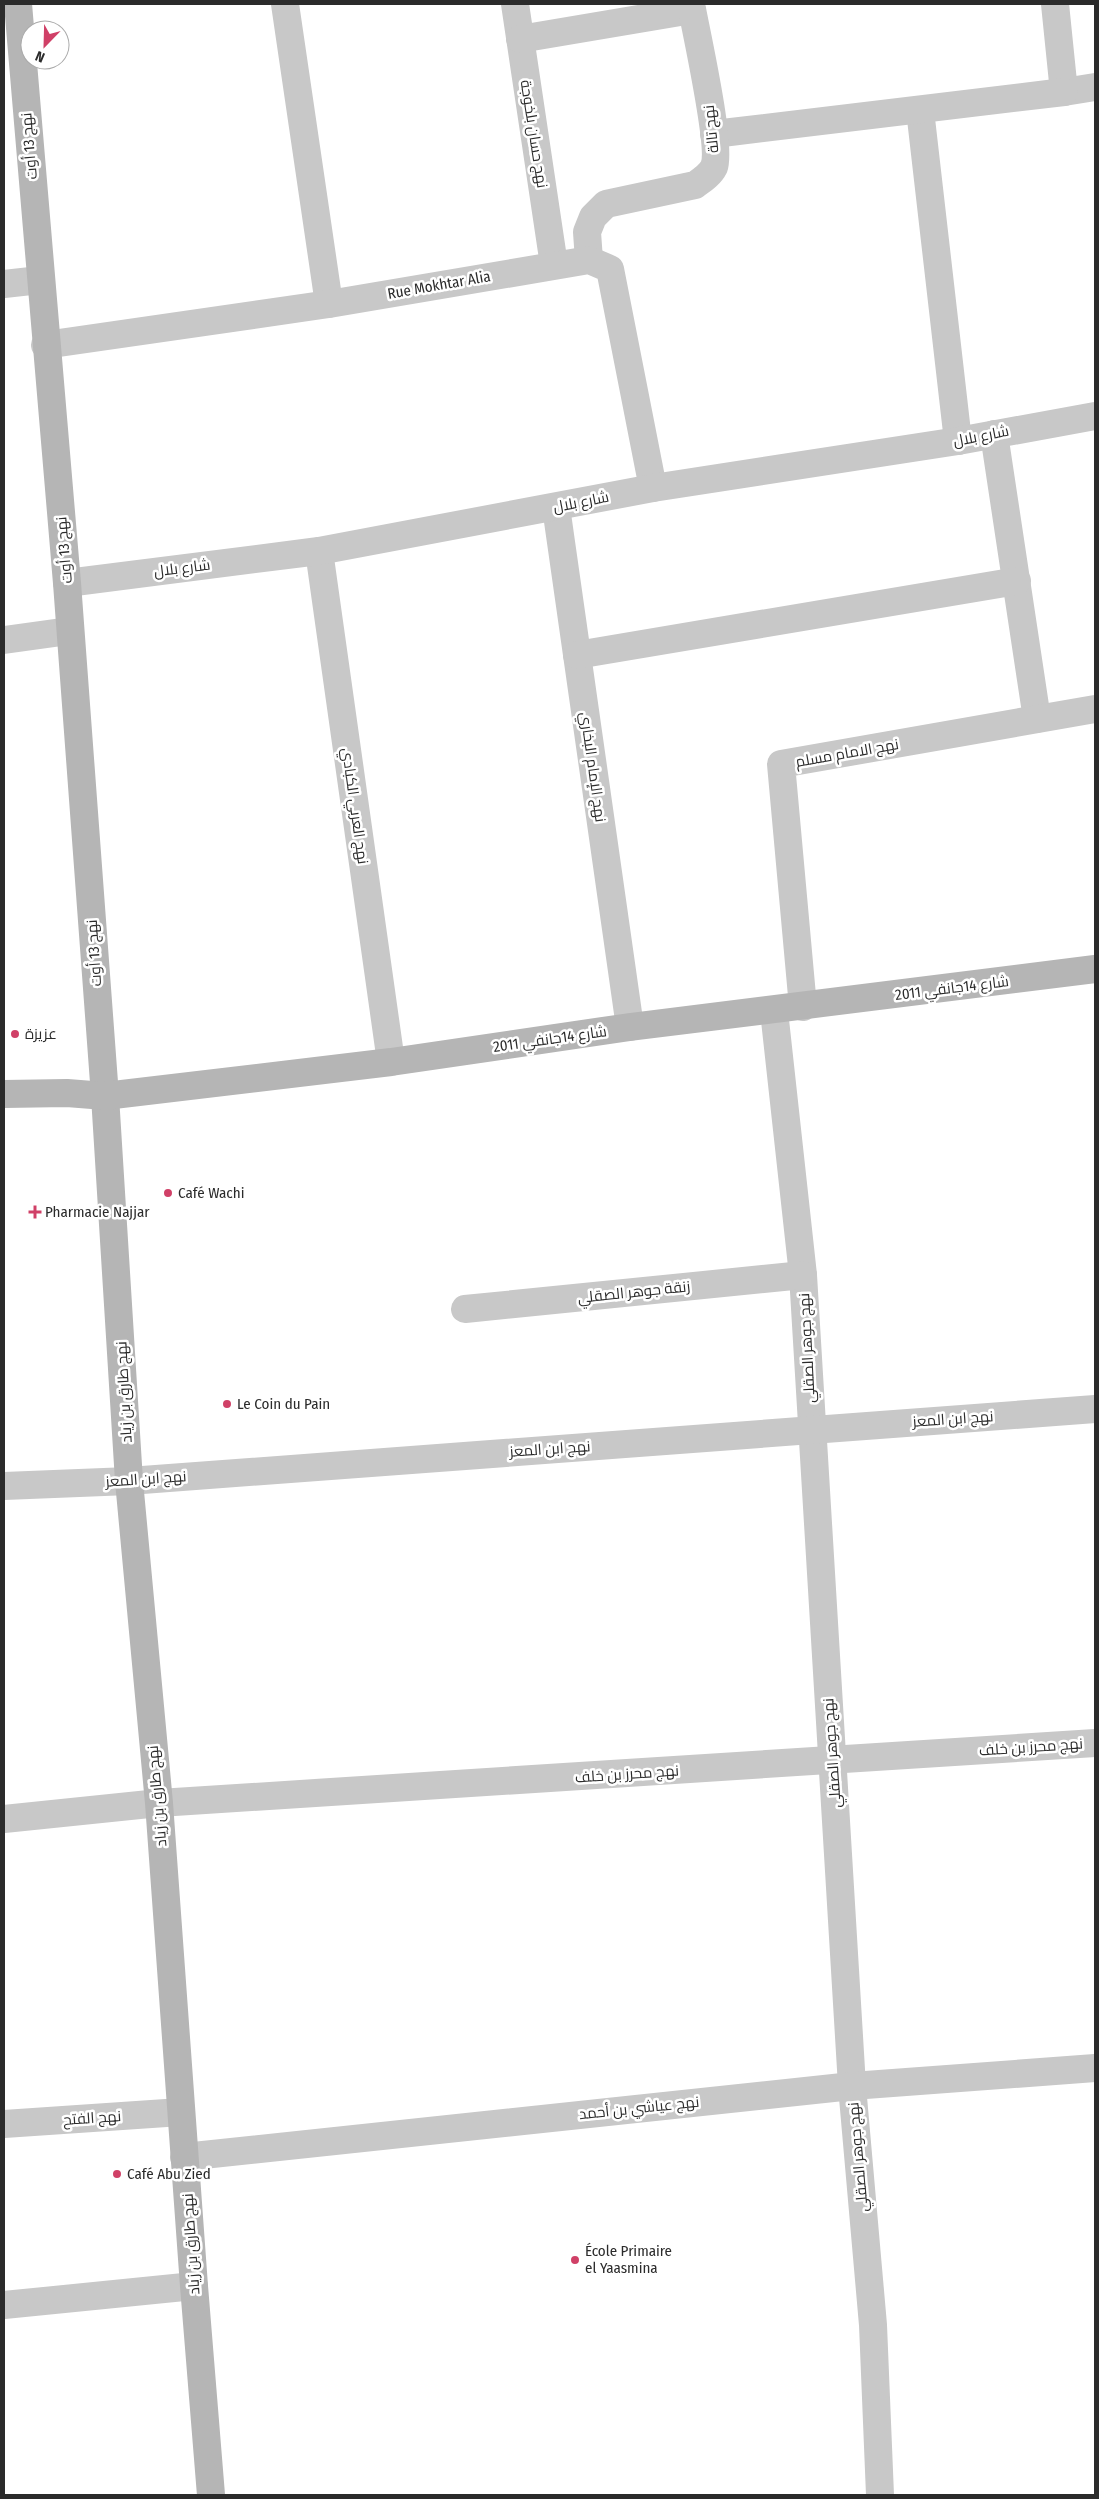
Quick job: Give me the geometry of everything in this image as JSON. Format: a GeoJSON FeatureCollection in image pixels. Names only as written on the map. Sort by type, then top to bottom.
{"type":"FeatureCollection","features":[{"type":"Feature","properties":{"kind":"street","name":"نهج 13 أوت"},"geometry":{"type":"LineString","coordinates":[[18,4],[45,344],[67,583],[69,631],[105,1096]]}},
{"type":"Feature","properties":{"kind":"street"},"geometry":{"type":"LineString","coordinates":[[285,4],[329,304]]}},
{"type":"Feature","properties":{"kind":"street","name":"نهج حسان بلخوجة"},"geometry":{"type":"LineString","coordinates":[[515,4],[554,265]]}},
{"type":"Feature","properties":{"kind":"street"},"geometry":{"type":"LineString","coordinates":[[1055,4],[1064,92]]}},
{"type":"Feature","properties":{"kind":"street"},"geometry":{"type":"LineString","coordinates":[[520,39],[692,7]]}},
{"type":"Feature","properties":{"kind":"street","name":"نهج تالة"},"geometry":{"type":"LineString","coordinates":[[589,260],[587,232],[593,216],[606,204],[695,185],[706,177],[714,166],[714,134],[692,7]]}},
{"type":"Feature","properties":{"kind":"street"},"geometry":{"type":"LineString","coordinates":[[714,134],[1064,92],[1095,86]]}},
{"type":"Feature","properties":{"kind":"street"},"geometry":{"type":"LineString","coordinates":[[920,110],[958,441]]}},
{"type":"Feature","properties":{"kind":"street"},"geometry":{"type":"LineString","coordinates":[[589,260],[610,269],[653,488]]}},
{"type":"Feature","properties":{"kind":"street","name":"Rue Mokhtar Alia"},"geometry":{"type":"LineString","coordinates":[[45,344],[329,304],[589,260]]}},
{"type":"Feature","properties":{"kind":"street"},"geometry":{"type":"LineString","coordinates":[[4,284],[40,280]]}},
{"type":"Feature","properties":{"kind":"street","name":"شارع بلال"},"geometry":{"type":"LineString","coordinates":[[67,583],[319,551],[653,488],[958,441],[1095,416]]}},
{"type":"Feature","properties":{"kind":"street"},"geometry":{"type":"LineString","coordinates":[[994,434],[1037,719]]}},
{"type":"Feature","properties":{"kind":"street","name":"نهج الإمام البخاري"},"geometry":{"type":"LineString","coordinates":[[556,507],[630,1027]]}},
{"type":"Feature","properties":{"kind":"street","name":"نهج العربي الكبادي"},"geometry":{"type":"LineString","coordinates":[[319,551],[391,1062]]}},
{"type":"Feature","properties":{"kind":"street"},"geometry":{"type":"LineString","coordinates":[[577,656],[1017,581]]}},
{"type":"Feature","properties":{"kind":"street"},"geometry":{"type":"LineString","coordinates":[[4,640],[69,631]]}},
{"type":"Feature","properties":{"kind":"street","name":"نهج الامام مسلم"},"geometry":{"type":"LineString","coordinates":[[802,1007],[781,764],[1095,709]]}},
{"type":"Feature","properties":{"kind":"street","name":"شارع 14جانفي 2011"},"geometry":{"type":"LineString","coordinates":[[4,1094],[68,1093],[105,1096],[391,1062],[630,1027],[774,1011],[1095,969]]}},
{"type":"Feature","properties":{"kind":"street","name":"نهج جوهر الصقلي"},"geometry":{"type":"LineString","coordinates":[[774,1011],[803,1275],[852,2086],[873,2325],[880,2495]]}},
{"type":"Feature","properties":{"kind":"street","name":"نهج طارق بن زياد"},"geometry":{"type":"LineString","coordinates":[[105,1096],[129,1481],[159,1804],[184,2157],[211,2495]]}},
{"type":"Feature","properties":{"kind":"street","name":"زنقة جوهر الصقلي"},"geometry":{"type":"LineString","coordinates":[[465,1309],[803,1275]]}},
{"type":"Feature","properties":{"kind":"street","name":"نهج ابن المعز"},"geometry":{"type":"LineString","coordinates":[[4,1486],[129,1481],[1095,1409]]}},
{"type":"Feature","properties":{"kind":"street","name":"نهج محرز بن خلف"},"geometry":{"type":"LineString","coordinates":[[4,1819],[159,1804],[1095,1743]]}},
{"type":"Feature","properties":{"kind":"street","name":"نهج عياشي بن أحمد"},"geometry":{"type":"LineString","coordinates":[[184,2157],[852,2086],[1095,2068]]}},
{"type":"Feature","properties":{"kind":"street","name":"نهج الفتح"},"geometry":{"type":"LineString","coordinates":[[4,2124],[181,2112]]}},
{"type":"Feature","properties":{"kind":"street"},"geometry":{"type":"LineString","coordinates":[[4,2305],[194,2286]]}},
{"type":"Feature","properties":{"kind":"place","name":"عزيزة"},"geometry":{"type":"Point","coordinates":[15,1034]}},
{"type":"Feature","properties":{"kind":"place","name":"Café Wachi"},"geometry":{"type":"Point","coordinates":[168,1193]}},
{"type":"Feature","properties":{"kind":"place","name":"Pharmacie Najjar"},"geometry":{"type":"Point","coordinates":[35,1212]}},
{"type":"Feature","properties":{"kind":"place","name":"Le Coin du Pain"},"geometry":{"type":"Point","coordinates":[227,1404]}},
{"type":"Feature","properties":{"kind":"place","name":"Café Abu Zied"},"geometry":{"type":"Point","coordinates":[117,2174]}},
{"type":"Feature","properties":{"kind":"place","name":"École Primaire el Yaasmina"},"geometry":{"type":"Point","coordinates":[575,2260]}}]}
